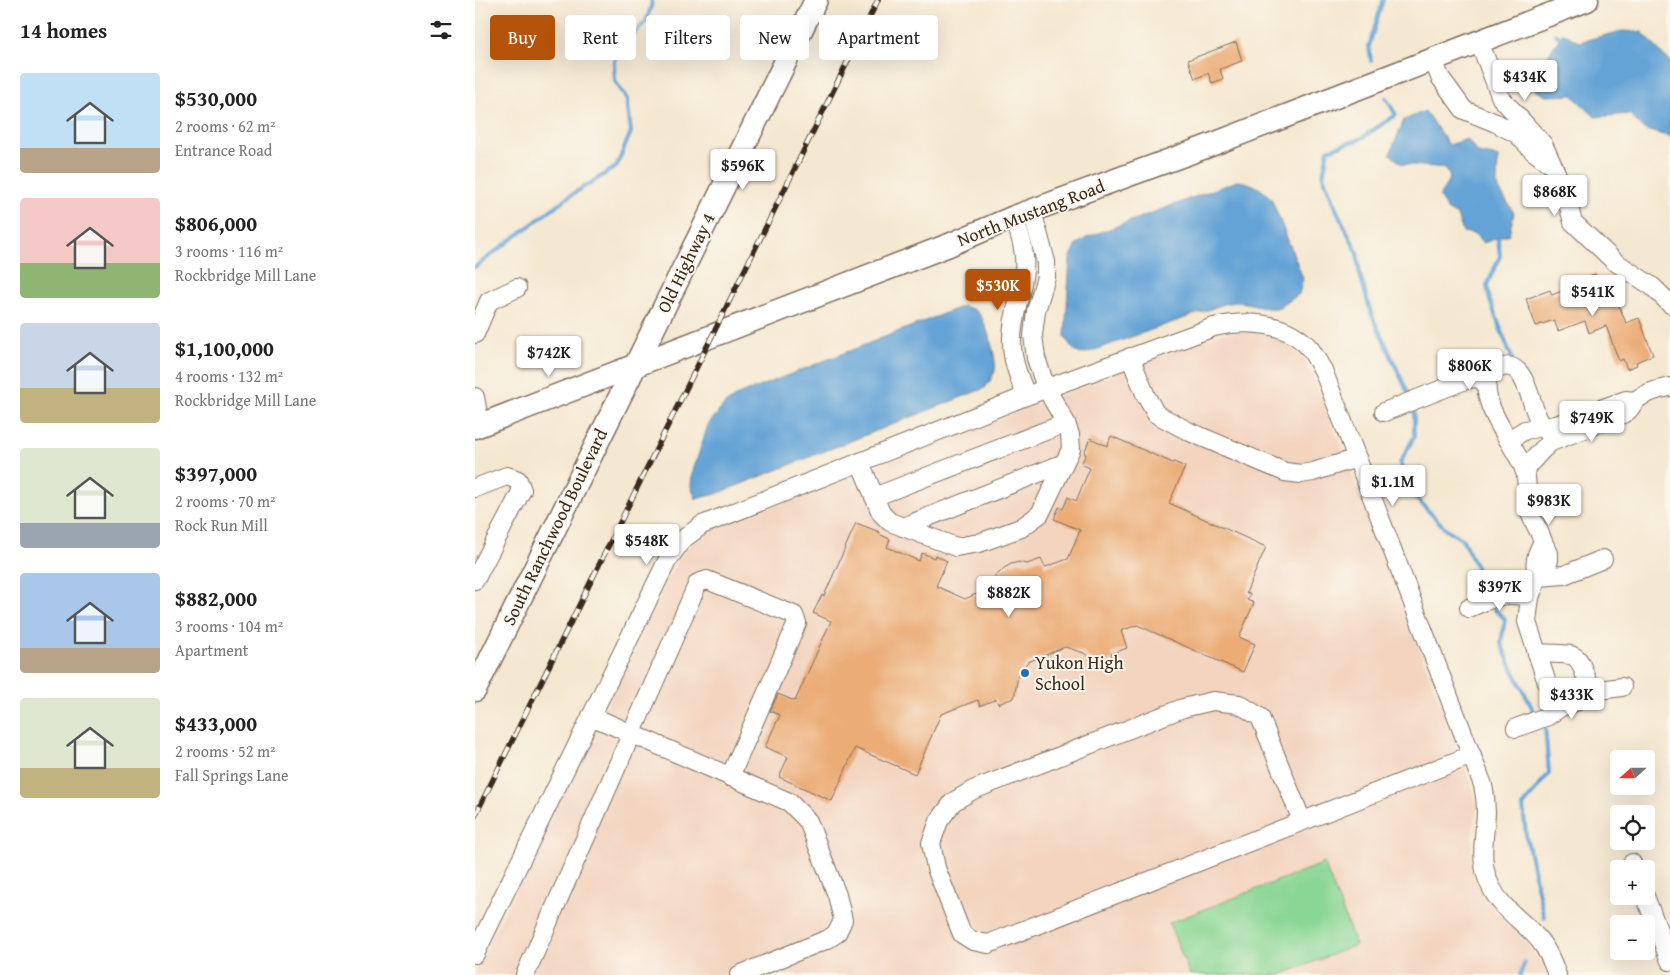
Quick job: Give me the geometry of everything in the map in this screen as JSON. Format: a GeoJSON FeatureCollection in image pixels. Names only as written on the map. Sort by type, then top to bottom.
{"type":"FeatureCollection","features":[{"type":"Feature","properties":{"kind":"main road","name":"Old Highway 4"},"geometry":{"type":"LineString","coordinates":[[635,365],[816,0]]}},
{"type":"Feature","properties":{"kind":"main road","name":"North Mustang Road"},"geometry":{"type":"LineString","coordinates":[[478,426],[949,245],[1023,214],[1587,0]]}},
{"type":"Feature","properties":{"kind":"main road","name":"South Ranchwood Boulevard"},"geometry":{"type":"LineString","coordinates":[[475,690],[481,661],[635,365]]}},
{"type":"Feature","properties":{"kind":"street"},"geometry":{"type":"LineString","coordinates":[[1479,41],[1510,121],[1517,134],[1533,152],[1555,167],[1573,222],[1593,240],[1621,250],[1670,304]]}},
{"type":"Feature","properties":{"kind":"street"},"geometry":{"type":"LineString","coordinates":[[1433,59],[1440,77],[1464,110],[1510,121]]}},
{"type":"Feature","properties":{"kind":"street"},"geometry":{"type":"LineString","coordinates":[[860,462],[881,513],[890,522],[956,547],[979,543],[1021,528],[1041,514],[1071,449],[1070,435],[1066,423],[1046,388],[1035,358],[1033,335],[1035,311],[1046,277],[1046,262],[1023,214]]}},
{"type":"Feature","properties":{"kind":"street"},"geometry":{"type":"LineString","coordinates":[[1023,214],[1025,270],[1013,316],[1012,344],[1015,367],[1026,396]]}},
{"type":"Feature","properties":{"kind":"street"},"geometry":{"type":"LineString","coordinates":[[1641,273],[1670,288]]}},
{"type":"Feature","properties":{"kind":"street"},"geometry":{"type":"LineString","coordinates":[[475,334],[489,301],[517,288]]}},
{"type":"Feature","properties":{"kind":"street"},"geometry":{"type":"LineString","coordinates":[[475,954],[667,561],[682,540],[702,524],[1046,388],[1214,326],[1232,323],[1252,323],[1289,332],[1310,349],[1323,370],[1472,756],[1485,797],[1486,812],[1483,856],[1490,887],[1505,908],[1539,940],[1548,953],[1557,975]]}},
{"type":"Feature","properties":{"kind":"street"},"geometry":{"type":"LineString","coordinates":[[1130,358],[1146,396],[1157,414],[1190,432],[1285,472],[1301,474],[1313,472],[1357,458]]}},
{"type":"Feature","properties":{"kind":"street"},"geometry":{"type":"LineString","coordinates":[[1524,470],[1547,445],[1549,434],[1538,418],[1520,372],[1511,367],[1501,367],[1491,373],[1486,382],[1486,393],[1497,422],[1509,440],[1524,470],[1529,508],[1549,553],[1546,571],[1538,577],[1530,596],[1527,622],[1548,686],[1561,707]]}},
{"type":"Feature","properties":{"kind":"street"},"geometry":{"type":"LineString","coordinates":[[1384,412],[1468,379],[1476,378],[1486,382]]}},
{"type":"Feature","properties":{"kind":"street"},"geometry":{"type":"LineString","coordinates":[[1509,440],[1525,430],[1549,434],[1623,414],[1630,411],[1636,401],[1655,391],[1670,387]]}},
{"type":"Feature","properties":{"kind":"street"},"geometry":{"type":"LineString","coordinates":[[475,397],[478,426]]}},
{"type":"Feature","properties":{"kind":"street"},"geometry":{"type":"LineString","coordinates":[[874,497],[1066,423]]}},
{"type":"Feature","properties":{"kind":"street"},"geometry":{"type":"LineString","coordinates":[[903,527],[1064,463]]}},
{"type":"Feature","properties":{"kind":"street"},"geometry":{"type":"LineString","coordinates":[[475,488],[507,476],[518,480],[522,490],[475,580]]}},
{"type":"Feature","properties":{"kind":"street"},"geometry":{"type":"LineString","coordinates":[[1538,577],[1564,575],[1603,559]]}},
{"type":"Feature","properties":{"kind":"street"},"geometry":{"type":"LineString","coordinates":[[525,975],[697,583],[707,580],[794,615],[797,624],[730,777]]}},
{"type":"Feature","properties":{"kind":"street"},"geometry":{"type":"LineString","coordinates":[[1469,608],[1498,596],[1513,594],[1530,596]]}},
{"type":"Feature","properties":{"kind":"street"},"geometry":{"type":"LineString","coordinates":[[1537,652],[1568,653],[1575,656],[1581,663],[1591,690]]}},
{"type":"Feature","properties":{"kind":"street"},"geometry":{"type":"LineString","coordinates":[[1516,728],[1549,716],[1561,707],[1580,700],[1591,690],[1622,687]]}},
{"type":"Feature","properties":{"kind":"street"},"geometry":{"type":"LineString","coordinates":[[1302,821],[1260,717],[1239,704],[1213,701],[1183,708],[973,790],[953,802],[939,821],[931,843],[936,868],[963,934],[973,941],[988,944],[1472,756]]}},
{"type":"Feature","properties":{"kind":"street"},"geometry":{"type":"LineString","coordinates":[[591,716],[789,802],[808,821],[837,895],[843,920],[837,933],[828,939],[739,975]]}},
{"type":"Feature","properties":{"kind":"street"},"geometry":{"type":"LineString","coordinates":[[1649,905],[1670,960]]}},
{"type":"Feature","properties":{"kind":"shaded area","name":"Yukon High School"},"geometry":{"type":"Polygon","coordinates":[[[1254,330],[1280,340],[1304,359],[1320,392],[1473,788],[1477,808],[1472,835],[1471,865],[1476,881],[1495,912],[1511,925],[1542,963],[1546,975],[475,975],[679,558],[697,538],[721,526],[1222,333],[1254,330]]]}},
{"type":"Feature","properties":{"kind":"green space"},"geometry":{"type":"Polygon","coordinates":[[[1324,863],[1356,945],[1281,975],[1190,975],[1169,923],[1324,863]]]}},
{"type":"Feature","properties":{"kind":"water"},"geometry":{"type":"Polygon","coordinates":[[[1622,31],[1642,32],[1670,60],[1670,137],[1644,129],[1629,114],[1595,117],[1572,95],[1546,96],[1535,90],[1534,75],[1563,33],[1579,42],[1622,31]]]}},
{"type":"Feature","properties":{"kind":"water"},"geometry":{"type":"Polygon","coordinates":[[[1425,111],[1449,145],[1467,139],[1478,153],[1498,157],[1497,186],[1514,213],[1509,234],[1483,243],[1475,234],[1463,232],[1457,215],[1447,209],[1439,197],[1450,178],[1446,168],[1402,164],[1390,154],[1404,120],[1425,111]]]}},
{"type":"Feature","properties":{"kind":"water"},"geometry":{"type":"Polygon","coordinates":[[[1237,181],[1255,186],[1271,198],[1303,278],[1299,294],[1279,308],[1268,308],[1242,302],[1227,303],[1089,352],[1080,354],[1071,347],[1065,336],[1070,259],[1077,244],[1088,237],[1237,181]]]}},
{"type":"Feature","properties":{"kind":"water"},"geometry":{"type":"Polygon","coordinates":[[[963,306],[974,310],[980,315],[991,342],[995,359],[995,371],[985,388],[716,494],[696,499],[691,486],[692,474],[708,425],[725,404],[738,395],[963,306]]]}},
{"type":"Feature","properties":{"kind":"building"},"geometry":{"type":"Polygon","coordinates":[[[1236,42],[1242,61],[1220,69],[1223,79],[1212,83],[1208,73],[1195,79],[1188,60],[1236,42]]]}},
{"type":"Feature","properties":{"kind":"building"},"geometry":{"type":"Polygon","coordinates":[[[1595,274],[1604,297],[1614,293],[1626,323],[1639,318],[1653,355],[1636,362],[1637,365],[1627,369],[1623,359],[1619,361],[1606,326],[1589,333],[1585,321],[1558,331],[1554,320],[1536,326],[1526,299],[1550,290],[1552,295],[1572,287],[1570,284],[1595,274]]]}},
{"type":"Feature","properties":{"kind":"building"},"geometry":{"type":"Polygon","coordinates":[[[1111,436],[1185,467],[1169,503],[1266,547],[1246,593],[1250,594],[1247,600],[1254,603],[1239,637],[1255,644],[1243,672],[1137,625],[1121,631],[1127,648],[1111,654],[1114,659],[1098,665],[1084,653],[1065,647],[1028,662],[1024,666],[1018,676],[1014,698],[998,704],[996,699],[980,706],[978,700],[941,714],[915,774],[855,748],[832,801],[779,777],[788,757],[765,747],[780,715],[770,711],[778,694],[795,701],[831,621],[813,613],[822,595],[824,596],[856,523],[880,532],[879,534],[890,539],[887,547],[919,561],[922,553],[934,558],[935,555],[947,561],[936,586],[965,599],[987,589],[984,581],[995,577],[1011,564],[1019,562],[1027,564],[1041,559],[1045,567],[1068,559],[1080,530],[1054,519],[1059,507],[1063,509],[1068,497],[1076,501],[1090,468],[1081,464],[1090,438],[1107,446],[1111,436]]]}},
{"type":"Feature","properties":{"kind":"waterway"},"geometry":{"type":"LineString","coordinates":[[475,267],[568,197],[616,167],[631,132],[627,99],[615,81],[614,63],[620,50],[646,21],[652,0]]}},
{"type":"Feature","properties":{"kind":"waterway"},"geometry":{"type":"LineString","coordinates":[[1371,61],[1369,46],[1383,0]]}},
{"type":"Feature","properties":{"kind":"waterway"},"geometry":{"type":"LineString","coordinates":[[1556,34],[1562,40]]}},
{"type":"Feature","properties":{"kind":"waterway"},"geometry":{"type":"LineString","coordinates":[[1386,98],[1396,115],[1360,139],[1328,150],[1323,176],[1357,252],[1360,275],[1371,313],[1408,393]]}},
{"type":"Feature","properties":{"kind":"waterway"},"geometry":{"type":"LineString","coordinates":[[1498,239],[1500,256],[1487,285],[1490,301],[1512,359]]}},
{"type":"Feature","properties":{"kind":"waterway"},"geometry":{"type":"LineString","coordinates":[[1414,409],[1414,437],[1400,463],[1406,483],[1411,493],[1446,529],[1463,540],[1487,590]]}},
{"type":"Feature","properties":{"kind":"waterway"},"geometry":{"type":"LineString","coordinates":[[1494,609],[1505,619],[1501,643],[1534,712]]}},
{"type":"Feature","properties":{"kind":"waterway"},"geometry":{"type":"LineString","coordinates":[[1544,918],[1526,835],[1523,806],[1549,773],[1545,727]]}},
{"type":"Feature","properties":{"kind":"waterway"},"geometry":{"type":"LineString","coordinates":[[1520,975],[1525,962]]}},
{"type":"Feature","properties":{"kind":"railway"},"geometry":{"type":"LineString","coordinates":[[475,816],[878,0]]}},
{"type":"Feature","properties":{"kind":"place","name":"Yukon High School"},"geometry":{"type":"Point","coordinates":[1025,673]}}]}
